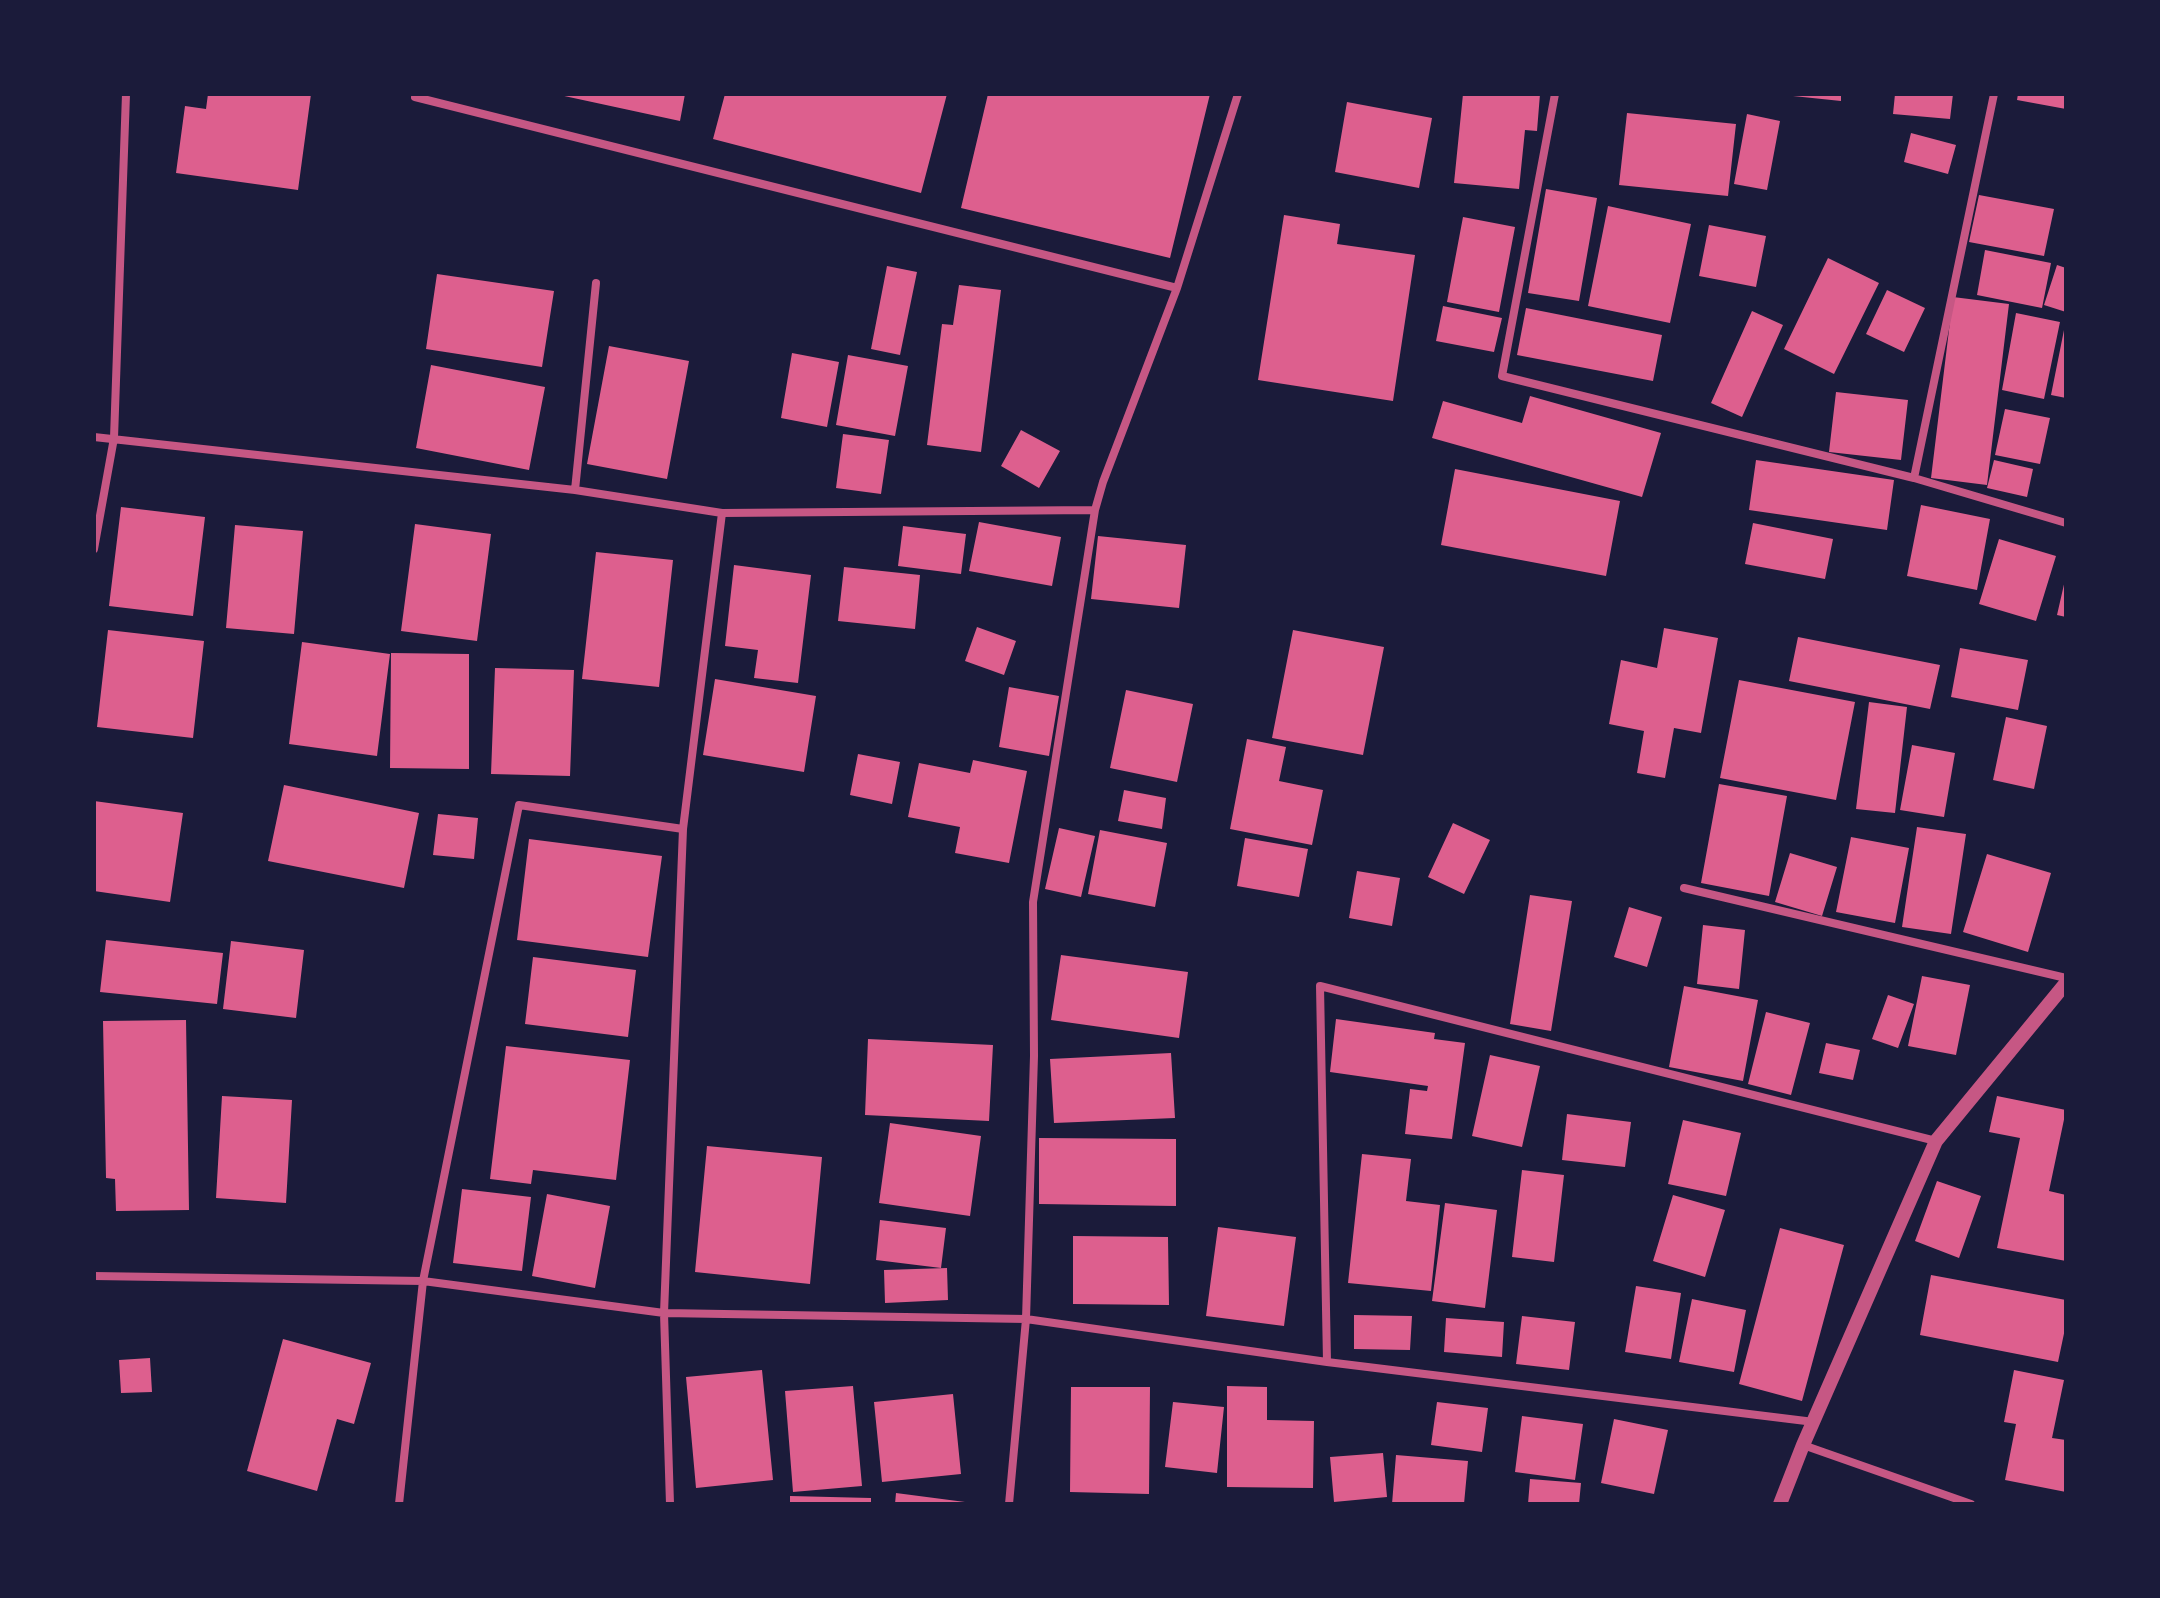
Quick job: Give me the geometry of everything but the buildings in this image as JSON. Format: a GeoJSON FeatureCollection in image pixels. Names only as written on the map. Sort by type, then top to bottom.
{"type":"FeatureCollection","features":[{"type":"Feature","properties":{"kind":"street"},"geometry":{"type":"LineString","coordinates":[[94,549],[114,438],[126,94]]}},
{"type":"Feature","properties":{"kind":"street"},"geometry":{"type":"LineString","coordinates":[[1009,1504],[1026,1319],[1034,1056],[1033,902],[1095,510],[1177,288],[1238,94]]}},
{"type":"Feature","properties":{"kind":"street"},"geometry":{"type":"LineString","coordinates":[[1555,94],[1502,376],[1914,478],[2066,523]]}},
{"type":"Feature","properties":{"kind":"street"},"geometry":{"type":"LineString","coordinates":[[1914,478],[1994,94]]}},
{"type":"Feature","properties":{"kind":"street"},"geometry":{"type":"LineString","coordinates":[[415,97],[1177,288]]}},
{"type":"Feature","properties":{"kind":"street"},"geometry":{"type":"LineString","coordinates":[[575,490],[596,283]]}},
{"type":"Feature","properties":{"kind":"street"},"geometry":{"type":"LineString","coordinates":[[94,437],[575,490],[722,513],[1095,510]]}},
{"type":"Feature","properties":{"kind":"street"},"geometry":{"type":"LineString","coordinates":[[670,1504],[664,1313],[683,829],[722,513]]}},
{"type":"Feature","properties":{"kind":"street"},"geometry":{"type":"LineString","coordinates":[[399,1504],[423,1281],[519,805],[683,829]]}},
{"type":"Feature","properties":{"kind":"street"},"geometry":{"type":"LineString","coordinates":[[1684,888],[2066,980],[1936,1141],[1780,1504]]}},
{"type":"Feature","properties":{"kind":"street"},"geometry":{"type":"LineString","coordinates":[[1327,1362],[1320,986],[1936,1141]]}},
{"type":"Feature","properties":{"kind":"street"},"geometry":{"type":"LineString","coordinates":[[94,1276],[423,1281],[664,1313],[1026,1319],[1327,1362],[1814,1422]]}},
{"type":"Feature","properties":{"kind":"street"},"geometry":{"type":"LineString","coordinates":[[1803,1445],[1971,1504]]}}]}
